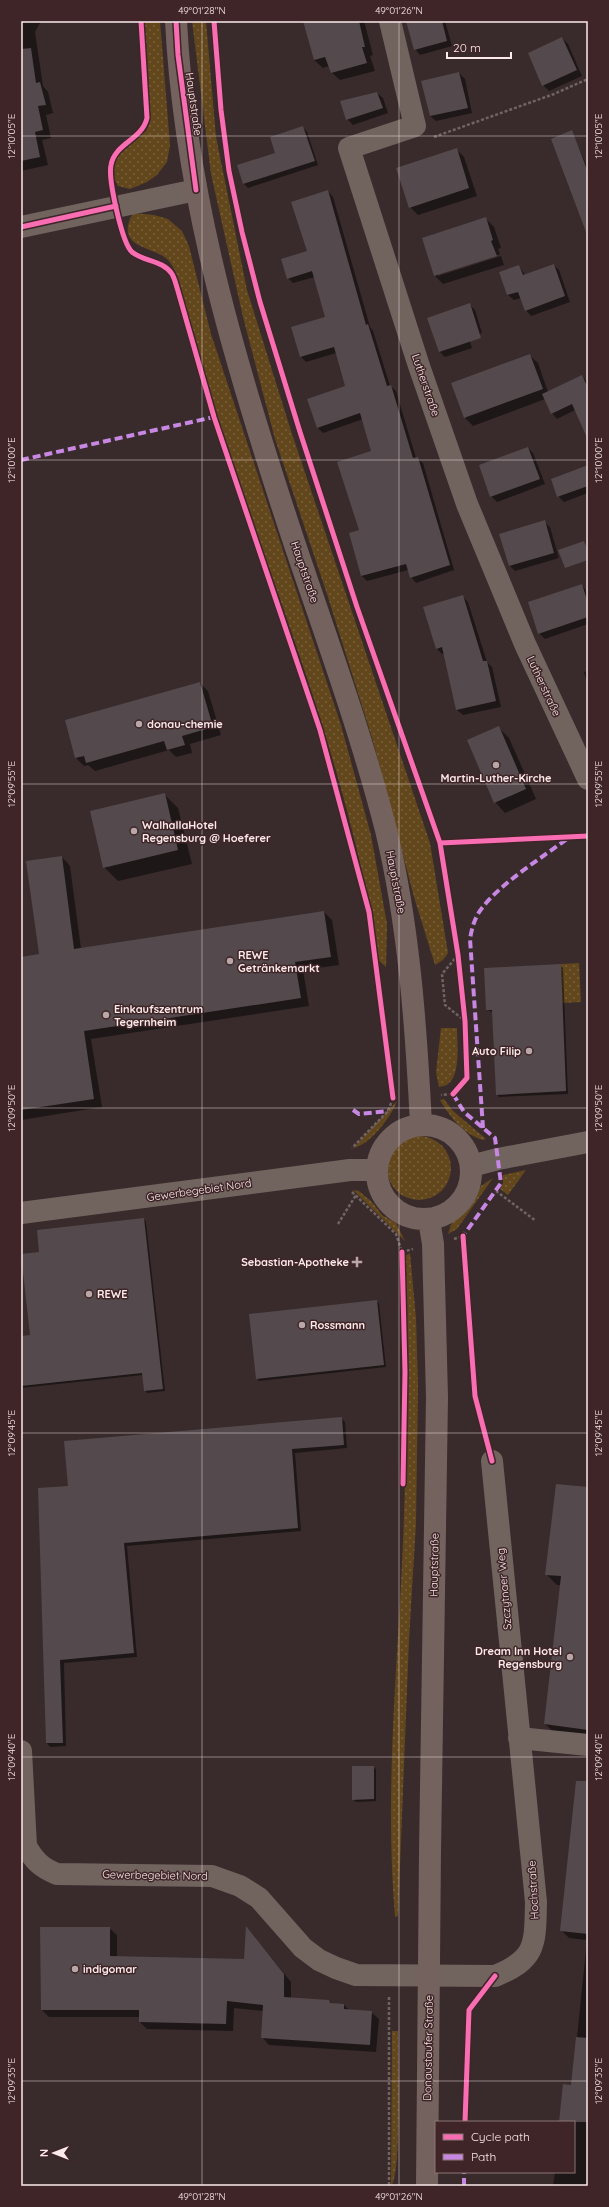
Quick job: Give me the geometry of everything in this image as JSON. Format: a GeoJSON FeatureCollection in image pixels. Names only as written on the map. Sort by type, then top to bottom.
{"type":"FeatureCollection","features":[{"type":"Feature","properties":{"kind":"main road","name":"Hauptstraße"},"geometry":{"type":"LineString","coordinates":[[176,21],[178,56],[196,190],[218,294],[232,345],[276,486],[316,603],[386,832],[402,916],[419,1082],[421,1124]]}},
{"type":"Feature","properties":{"kind":"main road"},"geometry":{"type":"LineString","coordinates":[[421,1124],[436,1125],[454,1136],[468,1152],[472,1166],[468,1188],[456,1207],[443,1216],[429,1220],[413,1218],[398,1212],[386,1201],[378,1186],[376,1170],[379,1156],[385,1144],[395,1134],[407,1127],[421,1124]]}},
{"type":"Feature","properties":{"kind":"main road","name":"Hauptstraße"},"geometry":{"type":"LineString","coordinates":[[429,1220],[433,1244],[437,1397],[429,1911]]}},
{"type":"Feature","properties":{"kind":"main road","name":"Donaustaufer Straße"},"geometry":{"type":"LineString","coordinates":[[427,2186],[429,1911]]}},
{"type":"Feature","properties":{"kind":"street"},"geometry":{"type":"LineString","coordinates":[[390,21],[415,126]]}},
{"type":"Feature","properties":{"kind":"street","name":"Lutherstraße"},"geometry":{"type":"LineString","coordinates":[[415,126],[349,148],[419,366],[467,504],[525,644],[588,779]]}},
{"type":"Feature","properties":{"kind":"street"},"geometry":{"type":"LineString","coordinates":[[21,227],[196,190]]}},
{"type":"Feature","properties":{"kind":"street"},"geometry":{"type":"LineString","coordinates":[[472,1166],[506,1157],[588,1142]]}},
{"type":"Feature","properties":{"kind":"street","name":"Gewerbegebiet Nord"},"geometry":{"type":"LineString","coordinates":[[21,1214],[341,1171],[376,1170]]}},
{"type":"Feature","properties":{"kind":"street","name":"Szczytnaer Weg"},"geometry":{"type":"LineString","coordinates":[[492,1461],[522,1766]]}},
{"type":"Feature","properties":{"kind":"street"},"geometry":{"type":"LineString","coordinates":[[519,1738],[588,1745]]}},
{"type":"Feature","properties":{"kind":"street","name":"Gewerbegebiet Nord"},"geometry":{"type":"LineString","coordinates":[[21,1751],[26,1846],[33,1859],[45,1870],[57,1874],[212,1876],[240,1886],[258,1898],[303,1948],[319,1960],[356,1974],[429,1976]]}},
{"type":"Feature","properties":{"kind":"street","name":"Hochstraße"},"geometry":{"type":"LineString","coordinates":[[429,1976],[494,1976],[514,1968],[528,1955],[535,1935],[536,1902],[522,1766]]}},
{"type":"Feature","properties":{"kind":"path"},"geometry":{"type":"LineString","coordinates":[[141,21],[147,118],[145,127],[141,133],[116,153],[111,163],[110,174],[116,206],[124,236],[131,252],[140,258],[160,263],[171,273],[176,285],[214,417],[320,730],[368,912],[393,1098]]}},
{"type":"Feature","properties":{"kind":"path"},"geometry":{"type":"LineString","coordinates":[[214,21],[221,110],[229,171],[242,232],[260,302],[300,432],[357,607],[440,843],[458,955],[465,1021],[467,1078],[453,1094]]}},
{"type":"Feature","properties":{"kind":"path"},"geometry":{"type":"LineString","coordinates":[[415,126],[419,142],[554,94],[588,79]]}},
{"type":"Feature","properties":{"kind":"path"},"geometry":{"type":"LineString","coordinates":[[440,843],[588,836]]}},
{"type":"Feature","properties":{"kind":"path"},"geometry":{"type":"LineString","coordinates":[[458,955],[442,974],[445,1005],[465,1021]]}},
{"type":"Feature","properties":{"kind":"path"},"geometry":{"type":"LineString","coordinates":[[496,1191],[536,1221]]}},
{"type":"Feature","properties":{"kind":"path"},"geometry":{"type":"LineString","coordinates":[[338,1224],[356,1195]]}},
{"type":"Feature","properties":{"kind":"path"},"geometry":{"type":"LineString","coordinates":[[402,1252],[405,1372],[403,1484]]}},
{"type":"Feature","properties":{"kind":"path"},"geometry":{"type":"LineString","coordinates":[[389,1975],[389,2186]]}},
{"type":"Feature","properties":{"kind":"shaded area"},"geometry":{"type":"Polygon","coordinates":[[[143,21],[160,21],[170,145],[167,162],[157,175],[147,182],[130,189],[118,186],[113,168],[119,154],[147,130],[149,110],[143,21]]]}},
{"type":"Feature","properties":{"kind":"shaded area"},"geometry":{"type":"Polygon","coordinates":[[[192,21],[206,21],[216,137],[247,290],[292,434],[430,843],[448,953],[443,960],[435,965],[414,897],[373,741],[327,594],[275,439],[243,317],[211,174],[192,21]]]}},
{"type":"Feature","properties":{"kind":"shaded area"},"geometry":{"type":"Polygon","coordinates":[[[133,213],[154,215],[168,219],[182,231],[189,246],[211,334],[341,725],[371,835],[387,924],[386,967],[378,960],[366,891],[350,822],[331,754],[310,686],[211,399],[175,271],[169,261],[162,255],[138,245],[132,240],[128,234],[128,225],[133,213]]]}},
{"type":"Feature","properties":{"kind":"shaded area"},"geometry":{"type":"Polygon","coordinates":[[[579,963],[581,1002],[562,1003],[561,964],[579,963]]]}},
{"type":"Feature","properties":{"kind":"shaded area"},"geometry":{"type":"Polygon","coordinates":[[[441,1028],[457,1028],[458,1049],[457,1066],[452,1080],[447,1085],[439,1087],[436,1072],[441,1028]]]}},
{"type":"Feature","properties":{"kind":"shaded area"},"geometry":{"type":"Polygon","coordinates":[[[444,1099],[452,1110],[486,1139],[483,1140],[469,1134],[463,1129],[448,1113],[440,1100],[444,1099]]]}},
{"type":"Feature","properties":{"kind":"shaded area"},"geometry":{"type":"Polygon","coordinates":[[[397,1101],[390,1115],[373,1136],[360,1146],[353,1148],[397,1101]]]}},
{"type":"Feature","properties":{"kind":"shaded area"},"geometry":{"type":"Polygon","coordinates":[[[413,1136],[425,1136],[442,1145],[449,1156],[451,1168],[449,1180],[442,1191],[425,1200],[413,1200],[401,1195],[392,1186],[387,1174],[387,1162],[392,1150],[401,1141],[413,1136]]]}},
{"type":"Feature","properties":{"kind":"shaded area"},"geometry":{"type":"Polygon","coordinates":[[[526,1170],[508,1195],[500,1189],[503,1183],[503,1175],[526,1170]]]}},
{"type":"Feature","properties":{"kind":"shaded area"},"geometry":{"type":"Polygon","coordinates":[[[493,1178],[457,1229],[448,1234],[453,1219],[469,1203],[481,1186],[493,1178]]]}},
{"type":"Feature","properties":{"kind":"shaded area"},"geometry":{"type":"Polygon","coordinates":[[[353,1190],[359,1191],[372,1202],[382,1215],[396,1223],[405,1241],[353,1190]]]}},
{"type":"Feature","properties":{"kind":"shaded area"},"geometry":{"type":"Polygon","coordinates":[[[410,1253],[416,1318],[418,1386],[416,1523],[409,1640],[398,1916],[395,1917],[392,1873],[391,1785],[406,1449],[403,1257],[410,1253]]]}},
{"type":"Feature","properties":{"kind":"shaded area"},"geometry":{"type":"Polygon","coordinates":[[[392,2031],[398,2031],[399,2113],[397,2160],[391,2186],[392,2031]]]}},
{"type":"Feature","properties":{"kind":"building"},"geometry":{"type":"Polygon","coordinates":[[[303,21],[359,21],[365,47],[362,47],[367,63],[331,73],[325,57],[314,60],[303,21]]]}},
{"type":"Feature","properties":{"kind":"building"},"geometry":{"type":"Polygon","coordinates":[[[406,21],[442,21],[447,41],[414,50],[406,21]]]}},
{"type":"Feature","properties":{"kind":"building"},"geometry":{"type":"Polygon","coordinates":[[[562,37],[577,70],[542,86],[528,53],[562,37]]]}},
{"type":"Feature","properties":{"kind":"building"},"geometry":{"type":"Polygon","coordinates":[[[31,48],[36,83],[40,82],[46,105],[38,106],[43,130],[35,132],[40,157],[21,161],[21,49],[31,48]]]}},
{"type":"Feature","properties":{"kind":"building"},"geometry":{"type":"Polygon","coordinates":[[[459,72],[468,108],[430,116],[421,81],[459,72]]]}},
{"type":"Feature","properties":{"kind":"building"},"geometry":{"type":"Polygon","coordinates":[[[377,92],[383,108],[346,120],[340,101],[377,92]]]}},
{"type":"Feature","properties":{"kind":"building"},"geometry":{"type":"Polygon","coordinates":[[[303,126],[315,161],[243,184],[237,165],[275,153],[270,137],[303,126]]]}},
{"type":"Feature","properties":{"kind":"building"},"geometry":{"type":"Polygon","coordinates":[[[572,130],[588,172],[586,232],[551,139],[572,130]]]}},
{"type":"Feature","properties":{"kind":"building"},"geometry":{"type":"Polygon","coordinates":[[[457,148],[469,188],[409,208],[396,168],[457,148]]]}},
{"type":"Feature","properties":{"kind":"building"},"geometry":{"type":"Polygon","coordinates":[[[328,190],[366,325],[368,324],[387,386],[391,385],[413,458],[418,457],[450,565],[410,578],[406,564],[361,576],[349,533],[359,530],[337,462],[371,451],[360,413],[317,428],[307,399],[345,386],[334,347],[300,357],[291,327],[325,317],[312,271],[287,279],[281,259],[307,251],[291,202],[328,190]]]}},
{"type":"Feature","properties":{"kind":"building"},"geometry":{"type":"Polygon","coordinates":[[[486,217],[493,240],[491,241],[497,256],[434,276],[422,238],[486,217]]]}},
{"type":"Feature","properties":{"kind":"building"},"geometry":{"type":"Polygon","coordinates":[[[554,264],[565,296],[525,311],[518,292],[507,295],[499,272],[519,265],[523,275],[554,264]]]}},
{"type":"Feature","properties":{"kind":"building"},"geometry":{"type":"Polygon","coordinates":[[[470,303],[481,338],[439,352],[427,318],[470,303]]]}},
{"type":"Feature","properties":{"kind":"building"},"geometry":{"type":"Polygon","coordinates":[[[530,354],[543,389],[464,418],[451,383],[530,354]]]}},
{"type":"Feature","properties":{"kind":"building"},"geometry":{"type":"Polygon","coordinates":[[[582,375],[588,388],[588,440],[572,404],[551,414],[542,394],[582,375]]]}},
{"type":"Feature","properties":{"kind":"building"},"geometry":{"type":"Polygon","coordinates":[[[528,447],[540,479],[490,497],[479,465],[528,447]]]}},
{"type":"Feature","properties":{"kind":"building"},"geometry":{"type":"Polygon","coordinates":[[[588,465],[588,486],[557,497],[551,479],[588,465]]]}},
{"type":"Feature","properties":{"kind":"building"},"geometry":{"type":"Polygon","coordinates":[[[545,520],[554,553],[509,566],[499,534],[545,520]]]}},
{"type":"Feature","properties":{"kind":"building"},"geometry":{"type":"Polygon","coordinates":[[[584,541],[588,552],[588,560],[565,568],[558,550],[584,541]]]}},
{"type":"Feature","properties":{"kind":"building"},"geometry":{"type":"Polygon","coordinates":[[[582,584],[588,603],[588,617],[538,634],[528,602],[582,584]]]}},
{"type":"Feature","properties":{"kind":"building"},"geometry":{"type":"Polygon","coordinates":[[[463,595],[483,661],[487,661],[496,701],[456,710],[442,647],[436,649],[423,607],[463,595]]]}},
{"type":"Feature","properties":{"kind":"building","name":"donau-chemie"},"geometry":{"type":"Polygon","coordinates":[[[200,682],[213,727],[182,736],[185,745],[167,750],[164,741],[86,763],[84,756],[75,758],[65,720],[200,682]]]}},
{"type":"Feature","properties":{"kind":"building","name":"Martin-Luther-Kirche"},"geometry":{"type":"Polygon","coordinates":[[[499,726],[526,789],[494,803],[467,740],[499,726]]]}},
{"type":"Feature","properties":{"kind":"building","name":"WalhallaHotel Regensburg @ Hoeferer"},"geometry":{"type":"Polygon","coordinates":[[[165,793],[178,850],[103,868],[90,811],[165,793]]]}},
{"type":"Feature","properties":{"kind":"building","name":"Einkaufszentrum Tegernheim"},"geometry":{"type":"Polygon","coordinates":[[[62,856],[74,949],[324,911],[331,957],[295,962],[301,998],[84,1031],[94,1099],[21,1110],[21,957],[39,954],[26,861],[62,856]]]}},
{"type":"Feature","properties":{"kind":"building","name":"Auto Filip"},"geometry":{"type":"Polygon","coordinates":[[[561,964],[566,1091],[496,1095],[492,1010],[486,1010],[484,968],[561,964]]]}},
{"type":"Feature","properties":{"kind":"building","name":"REWE"},"geometry":{"type":"Polygon","coordinates":[[[144,1218],[163,1389],[144,1391],[142,1373],[21,1386],[21,1336],[30,1335],[21,1254],[39,1252],[37,1230],[144,1218]]]}},
{"type":"Feature","properties":{"kind":"building"},"geometry":{"type":"Polygon","coordinates":[[[377,1300],[384,1365],[256,1379],[249,1314],[377,1300]]]}},
{"type":"Feature","properties":{"kind":"building"},"geometry":{"type":"Polygon","coordinates":[[[342,1417],[344,1445],[292,1449],[298,1528],[124,1543],[134,1653],[60,1660],[63,1743],[46,1743],[38,1488],[68,1486],[64,1441],[342,1417]]]}},
{"type":"Feature","properties":{"kind":"building"},"geometry":{"type":"Polygon","coordinates":[[[556,1484],[588,1487],[588,1730],[544,1724],[561,1576],[545,1575],[556,1484]]]}},
{"type":"Feature","properties":{"kind":"building"},"geometry":{"type":"Polygon","coordinates":[[[352,1766],[374,1766],[374,1799],[352,1800],[352,1766]]]}},
{"type":"Feature","properties":{"kind":"building"},"geometry":{"type":"Polygon","coordinates":[[[576,1781],[588,1781],[588,1934],[560,1931],[576,1781]]]}},
{"type":"Feature","properties":{"kind":"building"},"geometry":{"type":"Polygon","coordinates":[[[246,1926],[284,1974],[284,1997],[329,2000],[330,2003],[344,2004],[344,2009],[372,2011],[370,2045],[261,2038],[263,2005],[227,2001],[226,2024],[139,2022],[139,2010],[41,2010],[40,1927],[110,1927],[110,1956],[244,1959],[246,1926]]]}},
{"type":"Feature","properties":{"kind":"building"},"geometry":{"type":"Polygon","coordinates":[[[576,2037],[588,2038],[588,2122],[559,2121],[563,2084],[571,2085],[576,2037]]]}},
{"type":"Feature","properties":{"kind":"marked path"},"geometry":{"type":"LineString","coordinates":[[21,460],[214,417]]}},
{"type":"Feature","properties":{"kind":"marked path"},"geometry":{"type":"LineString","coordinates":[[483,1128],[470,939],[473,926],[477,915],[490,898],[511,880],[568,838]]}},
{"type":"Feature","properties":{"kind":"marked path"},"geometry":{"type":"LineString","coordinates":[[453,1094],[464,1112],[495,1138],[501,1183],[463,1236],[464,1239]]}},
{"type":"Feature","properties":{"kind":"marked path"},"geometry":{"type":"LineString","coordinates":[[353,1110],[359,1114],[388,1111]]}},
{"type":"Feature","properties":{"kind":"marked path"},"geometry":{"type":"LineString","coordinates":[[464,2173],[464,2186]]}},
{"type":"Feature","properties":{"kind":"cycle path"},"geometry":{"type":"LineString","coordinates":[[141,21],[147,118],[140,132],[118,151],[113,158],[111,165],[112,183],[120,224],[124,237],[132,252],[142,258],[164,266],[174,278],[214,417],[320,730],[369,912],[393,1098]]}},
{"type":"Feature","properties":{"kind":"cycle path"},"geometry":{"type":"LineString","coordinates":[[176,21],[178,55],[196,190]]}},
{"type":"Feature","properties":{"kind":"cycle path"},"geometry":{"type":"LineString","coordinates":[[214,21],[221,110],[229,171],[242,232],[260,302],[300,432],[357,607],[440,843],[458,955],[465,1021],[467,1078],[453,1094]]}},
{"type":"Feature","properties":{"kind":"cycle path"},"geometry":{"type":"LineString","coordinates":[[21,227],[116,206]]}},
{"type":"Feature","properties":{"kind":"cycle path"},"geometry":{"type":"LineString","coordinates":[[440,843],[588,836]]}},
{"type":"Feature","properties":{"kind":"cycle path"},"geometry":{"type":"LineString","coordinates":[[463,1236],[475,1396],[492,1461]]}},
{"type":"Feature","properties":{"kind":"cycle path"},"geometry":{"type":"LineString","coordinates":[[402,1252],[405,1372],[403,1484]]}},
{"type":"Feature","properties":{"kind":"cycle path"},"geometry":{"type":"LineString","coordinates":[[465,2121],[469,2010],[495,1976]]}},
{"type":"Feature","properties":{"kind":"place","name":"donau-chemie"},"geometry":{"type":"Point","coordinates":[139,724]}},
{"type":"Feature","properties":{"kind":"place","name":"Martin-Luther-Kirche"},"geometry":{"type":"Point","coordinates":[496,765]}},
{"type":"Feature","properties":{"kind":"place","name":"WalhallaHotel Regensburg @ Hoeferer"},"geometry":{"type":"Point","coordinates":[134,831]}},
{"type":"Feature","properties":{"kind":"place","name":"REWE Getränkemarkt"},"geometry":{"type":"Point","coordinates":[230,961]}},
{"type":"Feature","properties":{"kind":"place","name":"Einkaufszentrum Tegernheim"},"geometry":{"type":"Point","coordinates":[106,1015]}},
{"type":"Feature","properties":{"kind":"place","name":"Auto Filip"},"geometry":{"type":"Point","coordinates":[529,1051]}},
{"type":"Feature","properties":{"kind":"place","name":"Sebastian-Apotheke"},"geometry":{"type":"Point","coordinates":[357,1262]}},
{"type":"Feature","properties":{"kind":"place","name":"REWE"},"geometry":{"type":"Point","coordinates":[89,1294]}},
{"type":"Feature","properties":{"kind":"place","name":"Rossmann"},"geometry":{"type":"Point","coordinates":[302,1325]}},
{"type":"Feature","properties":{"kind":"place","name":"Dream Inn Hotel Regensburg"},"geometry":{"type":"Point","coordinates":[570,1657]}},
{"type":"Feature","properties":{"kind":"place","name":"indigomar"},"geometry":{"type":"Point","coordinates":[75,1969]}}]}
